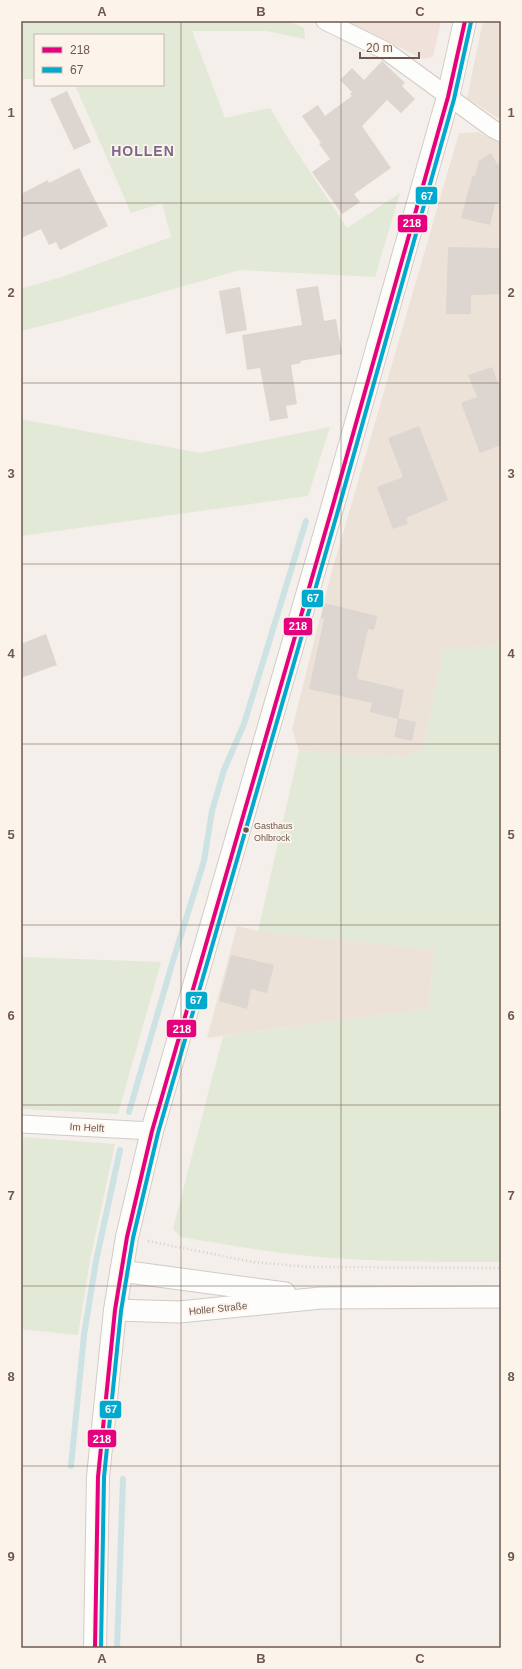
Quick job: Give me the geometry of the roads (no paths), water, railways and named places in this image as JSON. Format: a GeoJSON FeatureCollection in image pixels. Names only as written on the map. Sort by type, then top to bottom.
{"type":"FeatureCollection","features":[{"type":"Feature","properties":{"kind":"main road"},"geometry":{"type":"LineString","coordinates":[[95,1648],[98,1477],[115,1310],[127,1237],[152,1131],[331,512],[448,97],[465,21]]}},
{"type":"Feature","properties":{"kind":"street"},"geometry":{"type":"LineString","coordinates":[[325,21],[386,51],[448,97],[501,133]]}},
{"type":"Feature","properties":{"kind":"street","name":"Im Helft"},"geometry":{"type":"LineString","coordinates":[[21,1124],[152,1131]]}},
{"type":"Feature","properties":{"kind":"street","name":"Holler Straße"},"geometry":{"type":"LineString","coordinates":[[121,1271],[321,1298]]}},
{"type":"Feature","properties":{"kind":"street","name":"Holler Straße"},"geometry":{"type":"LineString","coordinates":[[115,1310],[179,1312],[321,1298],[501,1297]]}},
{"type":"Feature","properties":{"kind":"waterway"},"geometry":{"type":"LineString","coordinates":[[129,1112],[204,861],[212,811],[224,770],[244,724],[306,521]]}},
{"type":"Feature","properties":{"kind":"waterway"},"geometry":{"type":"LineString","coordinates":[[71,1466],[84,1335],[96,1261],[120,1150]]}},
{"type":"Feature","properties":{"kind":"waterway"},"geometry":{"type":"LineString","coordinates":[[117,1648],[123,1479]]}},
{"type":"Feature","properties":{"kind":"place","name":"Gasthaus Ohlbrock"},"geometry":{"type":"Point","coordinates":[246,830]}},
{"type":"Feature","properties":{"kind":"district","name":"HOLLEN"},"geometry":{"type":"Point","coordinates":[143,151]}}]}
